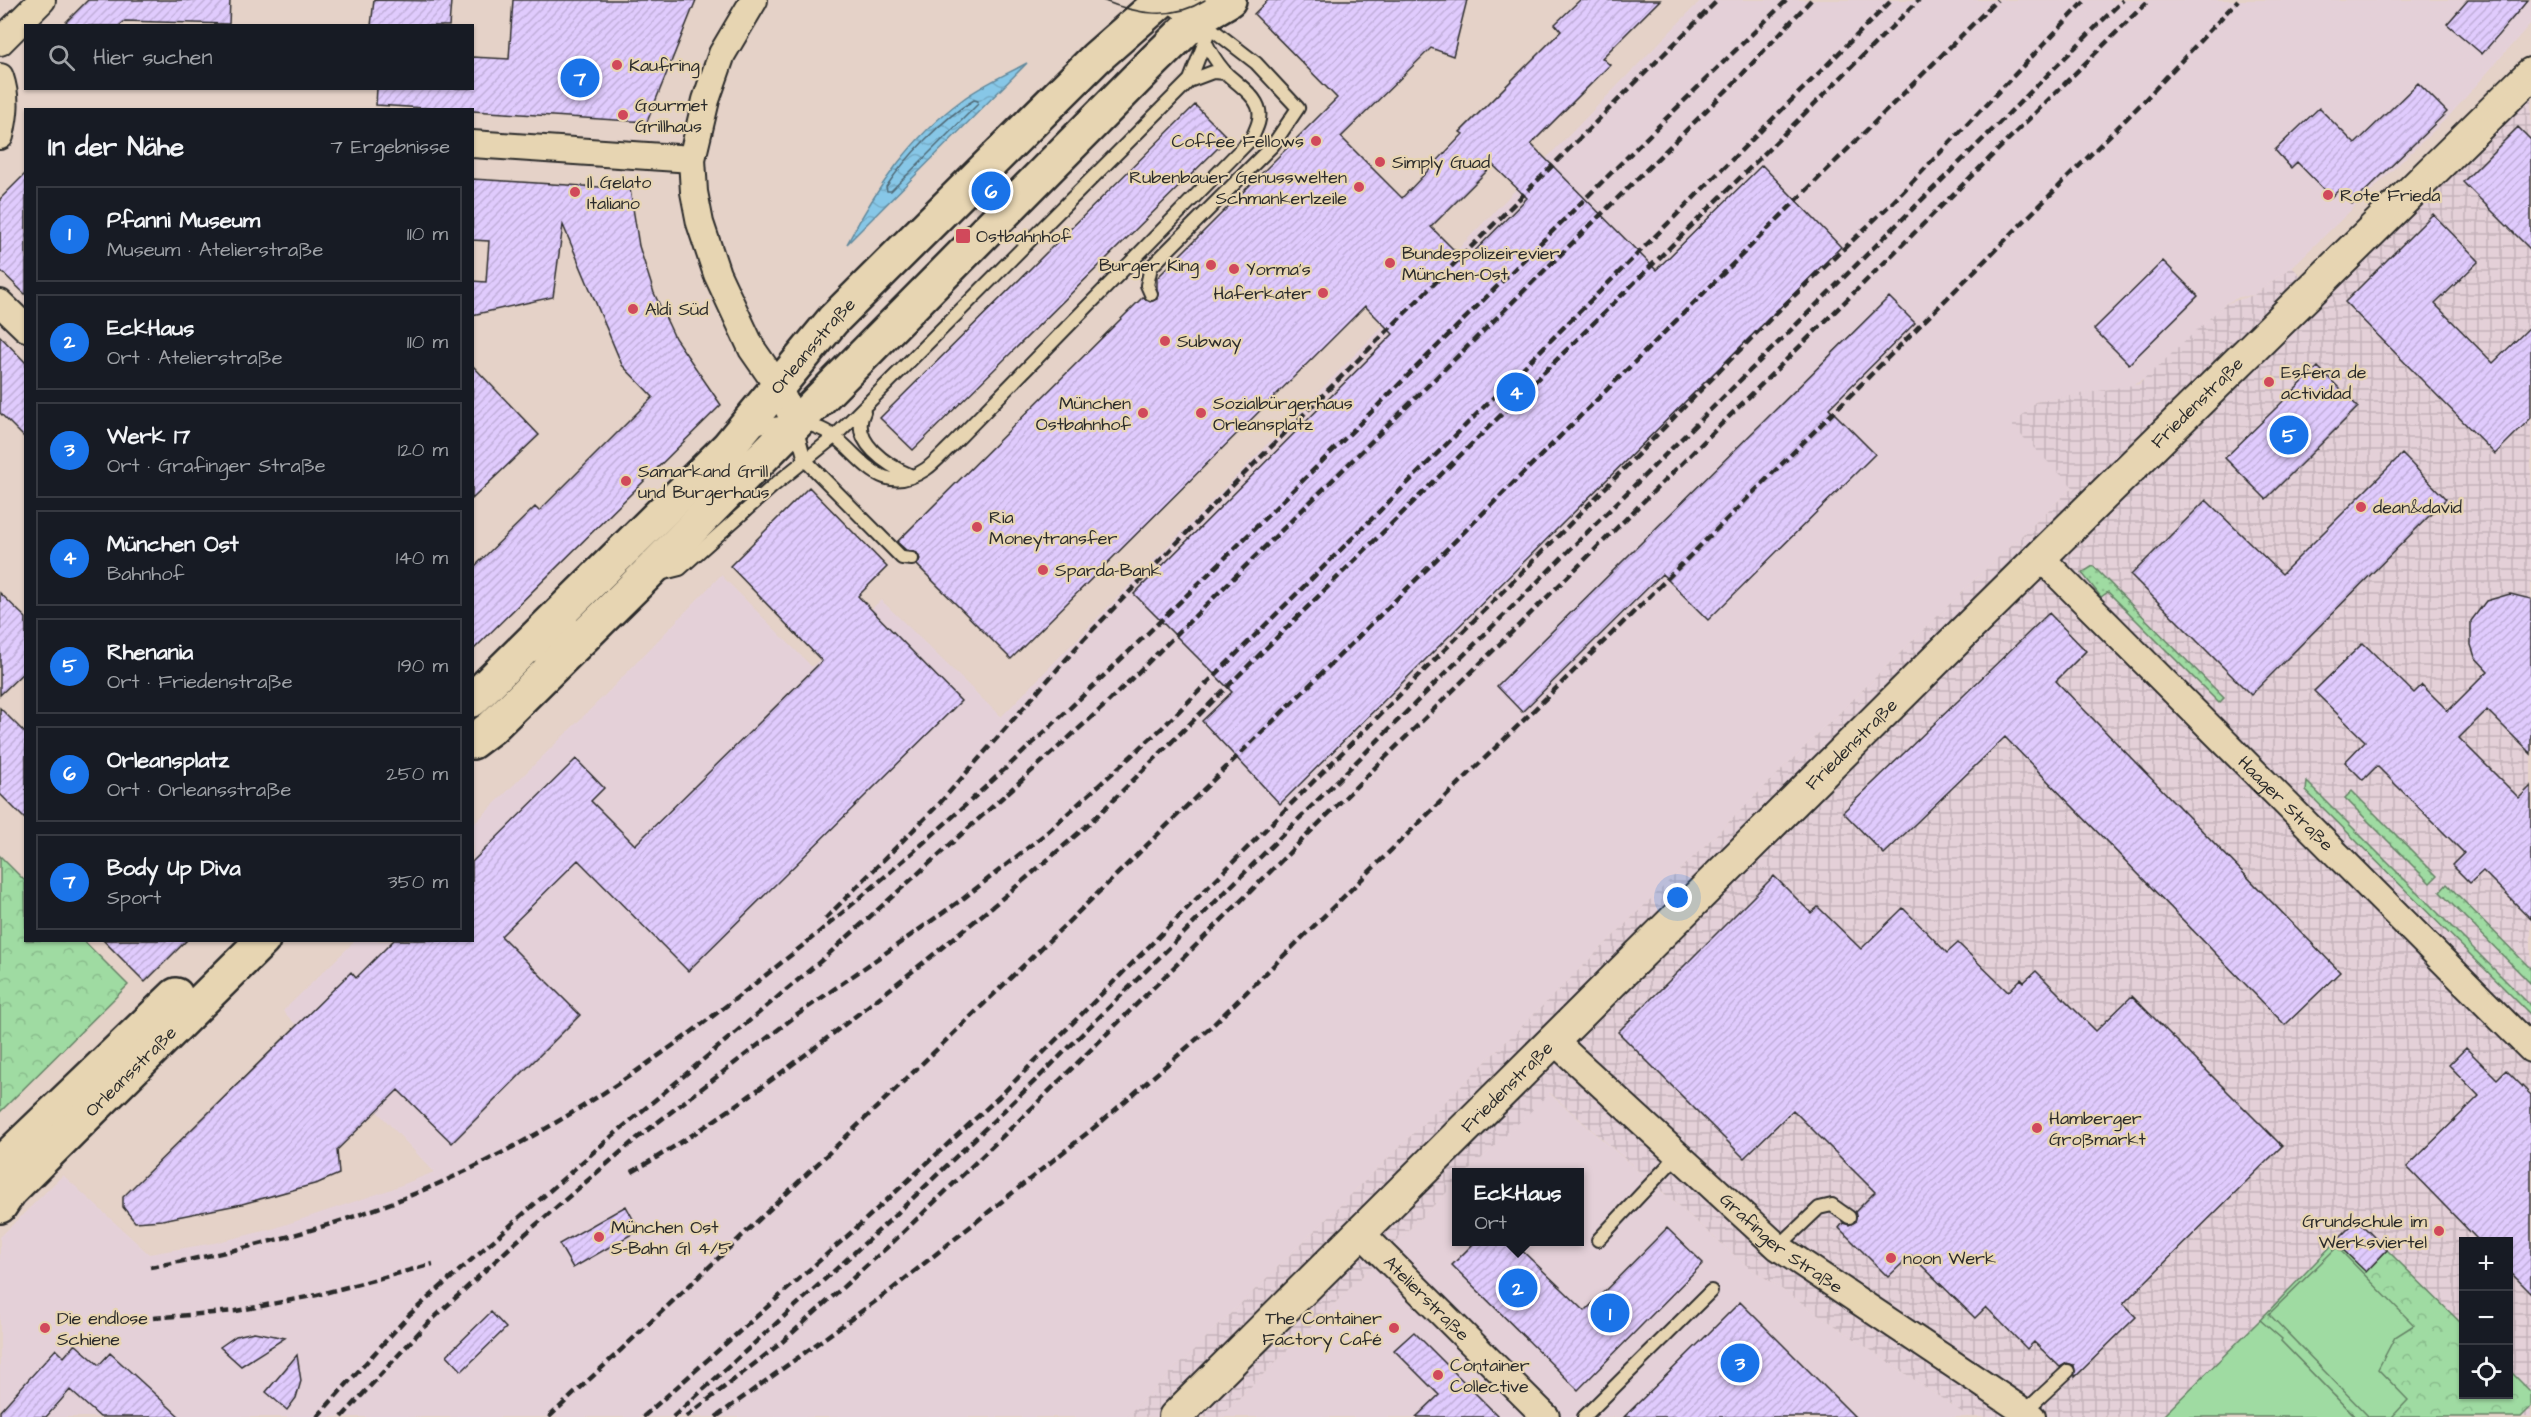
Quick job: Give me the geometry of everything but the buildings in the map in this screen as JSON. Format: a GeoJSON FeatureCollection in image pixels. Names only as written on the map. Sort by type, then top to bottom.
{"type":"FeatureCollection","features":[{"type":"Feature","properties":{"kind":"main road","name":"Orleansstraße"},"geometry":{"type":"LineString","coordinates":[[484,697],[586,588],[740,433],[777,385],[833,320],[1096,58],[1162,0]]}},
{"type":"Feature","properties":{"kind":"main road"},"geometry":{"type":"LineString","coordinates":[[474,740],[492,727],[644,577],[1207,12]]}},
{"type":"Feature","properties":{"kind":"main road","name":"Orleansstraße"},"geometry":{"type":"LineString","coordinates":[[0,1164],[229,942]]}},
{"type":"Feature","properties":{"kind":"main road","name":"Orleansstraße"},"geometry":{"type":"LineString","coordinates":[[0,1206],[10,1191],[261,942]]}},
{"type":"Feature","properties":{"kind":"street"},"geometry":{"type":"LineString","coordinates":[[0,42],[42,0]]}},
{"type":"Feature","properties":{"kind":"street"},"geometry":{"type":"LineString","coordinates":[[754,0],[722,54],[698,128],[692,159],[700,223],[717,274],[752,349],[777,385],[795,423]]}},
{"type":"Feature","properties":{"kind":"street"},"geometry":{"type":"LineString","coordinates":[[0,77],[11,120]]}},
{"type":"Feature","properties":{"kind":"street","name":"Friedenstraße"},"geometry":{"type":"LineString","coordinates":[[1175,1417],[2040,557],[2530,77]]}},
{"type":"Feature","properties":{"kind":"street"},"geometry":{"type":"LineString","coordinates":[[474,144],[692,159]]}},
{"type":"Feature","properties":{"kind":"street"},"geometry":{"type":"LineString","coordinates":[[0,303],[24,326]]}},
{"type":"Feature","properties":{"kind":"street","name":"Haager Straße"},"geometry":{"type":"LineString","coordinates":[[2040,557],[2531,1049]]}},
{"type":"Feature","properties":{"kind":"street","name":"Grafinger Straße"},"geometry":{"type":"LineString","coordinates":[[1553,1040],[1778,1247],[2028,1414]]}},
{"type":"Feature","properties":{"kind":"street","name":"Atelierstraße"},"geometry":{"type":"LineString","coordinates":[[1360,1232],[1546,1417]]}},
{"type":"Feature","properties":{"kind":"lane"},"geometry":{"type":"LineString","coordinates":[[740,433],[763,426],[795,423],[821,429],[834,437],[877,476],[894,480],[912,476],[925,469],[953,444],[1252,138],[1258,123],[1259,110],[1251,98],[1226,74],[1207,12]]}},
{"type":"Feature","properties":{"kind":"lane"},"geometry":{"type":"LineString","coordinates":[[1190,80],[1207,12]]}},
{"type":"Feature","properties":{"kind":"lane"},"geometry":{"type":"LineString","coordinates":[[1151,294],[1147,285],[1152,267],[1273,145],[1298,108],[1207,12]]}},
{"type":"Feature","properties":{"kind":"lane"},"geometry":{"type":"LineString","coordinates":[[644,577],[680,569],[834,437],[1190,80],[1213,72],[1226,74]]}},
{"type":"Feature","properties":{"kind":"lane"},"geometry":{"type":"LineString","coordinates":[[868,403],[859,422],[861,438],[895,469],[912,476]]}},
{"type":"Feature","properties":{"kind":"lane"},"geometry":{"type":"LineString","coordinates":[[795,423],[805,460],[902,558],[912,560]]}},
{"type":"Feature","properties":{"kind":"lane"},"geometry":{"type":"LineString","coordinates":[[528,667],[567,630],[586,588]]}},
{"type":"Feature","properties":{"kind":"lane"},"geometry":{"type":"LineString","coordinates":[[474,711],[484,697]]}},
{"type":"Feature","properties":{"kind":"lane"},"geometry":{"type":"LineString","coordinates":[[0,1184],[244,942]]}},
{"type":"Feature","properties":{"kind":"lane"},"geometry":{"type":"LineString","coordinates":[[1598,1240],[1677,1156]]}},
{"type":"Feature","properties":{"kind":"lane"},"geometry":{"type":"LineString","coordinates":[[1778,1247],[1820,1208],[1832,1205],[1849,1217]]}},
{"type":"Feature","properties":{"kind":"lane"},"geometry":{"type":"LineString","coordinates":[[1584,1417],[1711,1291]]}},
{"type":"Feature","properties":{"kind":"lane"},"geometry":{"type":"LineString","coordinates":[[2028,1414],[2068,1371]]}},
{"type":"Feature","properties":{"kind":"shaded area"},"geometry":{"type":"Polygon","coordinates":[[[1701,0],[2531,0],[2531,23],[2451,114],[2292,267],[2254,295],[2239,297],[2225,304],[2149,377],[2131,386],[2035,402],[2013,426],[2074,486],[1962,592],[1126,1417],[0,1417],[0,1237],[63,1175],[149,1254],[214,1243],[272,1229],[389,1190],[434,1172],[283,1011],[354,942],[474,942],[474,824],[608,692],[721,575],[812,667],[881,600],[1001,717],[1701,0]]]}},
{"type":"Feature","properties":{"kind":"shaded area"},"geometry":{"type":"Polygon","coordinates":[[[2531,95],[2531,1417],[1969,1417],[1745,1264],[1550,1093],[1471,1168],[1452,1168],[1452,1187],[1220,1417],[1126,1417],[1962,592],[2073,487],[2012,426],[2035,402],[2139,384],[2225,304],[2254,295],[2292,267],[2323,298],[2531,95]]]}},
{"type":"Feature","properties":{"kind":"shaded area"},"geometry":{"type":"Polygon","coordinates":[[[1549,1093],[1745,1264],[1969,1417],[1220,1417],[1452,1187],[1452,1246],[1584,1246],[1584,1168],[1471,1168],[1549,1093]]]}},
{"type":"Feature","properties":{"kind":"green space"},"geometry":{"type":"Polygon","coordinates":[[[2093,566],[2224,698],[2219,703],[2108,592],[2101,597],[2082,573],[2093,566]]]}},
{"type":"Feature","properties":{"kind":"green space"},"geometry":{"type":"Polygon","coordinates":[[[2307,782],[2531,1006],[2531,1015],[2306,791],[2307,782]]]}},
{"type":"Feature","properties":{"kind":"green space"},"geometry":{"type":"Polygon","coordinates":[[[2352,791],[2437,876],[2430,883],[2345,798],[2352,791]]]}},
{"type":"Feature","properties":{"kind":"green space"},"geometry":{"type":"Polygon","coordinates":[[[0,856],[24,880],[24,942],[85,942],[128,985],[0,1112],[0,856]]]}},
{"type":"Feature","properties":{"kind":"green space"},"geometry":{"type":"Polygon","coordinates":[[[2447,884],[2531,969],[2531,984],[2440,892],[2447,884]]]}},
{"type":"Feature","properties":{"kind":"green space"},"geometry":{"type":"Polygon","coordinates":[[[2335,1242],[2366,1271],[2387,1250],[2459,1321],[2459,1399],[2513,1399],[2513,1374],[2531,1392],[2531,1407],[2521,1417],[2355,1417],[2260,1320],[2335,1242]]]}},
{"type":"Feature","properties":{"kind":"green space"},"geometry":{"type":"Polygon","coordinates":[[[2337,1247],[2414,1325],[2395,1337],[2378,1369],[2408,1400],[2392,1417],[2369,1417],[2269,1314],[2337,1247]]]}},
{"type":"Feature","properties":{"kind":"green space"},"geometry":{"type":"Polygon","coordinates":[[[2260,1320],[2282,1339],[2281,1341],[2355,1417],[2162,1417],[2260,1320]]]}},
{"type":"Feature","properties":{"kind":"water"},"geometry":{"type":"Polygon","coordinates":[[[1027,63],[847,244],[896,165],[927,130],[970,95],[1027,63]]]}},
{"type":"Feature","properties":{"kind":"tram line"},"geometry":{"type":"LineString","coordinates":[[1102,0],[1128,9],[1154,13],[1180,11],[1205,0]]}},
{"type":"Feature","properties":{"kind":"railway"},"geometry":{"type":"LineString","coordinates":[[825,919],[939,804],[1084,639],[1229,489],[1718,0]]}},
{"type":"Feature","properties":{"kind":"railway"},"geometry":{"type":"LineString","coordinates":[[150,1267],[236,1250],[320,1227],[402,1199],[442,1182],[521,1143],[595,1098],[667,1050],[737,998],[832,922],[891,871],[1064,714],[1232,551],[1787,0]]}},
{"type":"Feature","properties":{"kind":"railway"},"geometry":{"type":"LineString","coordinates":[[317,1417],[410,1314],[605,1142],[823,959],[1104,706],[1735,82],[1811,0]]}},
{"type":"Feature","properties":{"kind":"railway"},"geometry":{"type":"LineString","coordinates":[[342,1417],[423,1328],[517,1241],[636,1139],[797,1015],[964,898],[1044,835],[1161,729],[1892,0]]}},
{"type":"Feature","properties":{"kind":"railway"},"geometry":{"type":"LineString","coordinates":[[632,1172],[723,1114],[810,1051],[953,939],[1092,821],[1919,0]]}},
{"type":"Feature","properties":{"kind":"railway"},"geometry":{"type":"LineString","coordinates":[[549,1417],[734,1244],[1099,892],[1459,537],[1997,0]]}},
{"type":"Feature","properties":{"kind":"railway"},"geometry":{"type":"LineString","coordinates":[[643,1417],[853,1231],[999,1097],[1566,528],[1776,313],[1893,202],[2086,0]]}},
{"type":"Feature","properties":{"kind":"railway"},"geometry":{"type":"LineString","coordinates":[[673,1417],[888,1222],[1040,1076],[2123,0]]}},
{"type":"Feature","properties":{"kind":"railway"},"geometry":{"type":"LineString","coordinates":[[686,1417],[781,1343],[892,1243],[1034,1106],[2149,0]]}},
{"type":"Feature","properties":{"kind":"railway"},"geometry":{"type":"LineString","coordinates":[[716,1417],[891,1290],[1101,1122],[1213,1025],[1643,603],[2142,103],[2238,0]]}},
{"type":"Feature","properties":{"kind":"railway"},"geometry":{"type":"LineString","coordinates":[[153,1318],[236,1311],[317,1295],[433,1264]]}},
{"type":"Feature","properties":{"kind":"place","name":"Kaufring"},"geometry":{"type":"Point","coordinates":[617,65]}},
{"type":"Feature","properties":{"kind":"place","name":"Body Up Diva"},"geometry":{"type":"Point","coordinates":[580,78]}},
{"type":"Feature","properties":{"kind":"place","name":"Gourmet Grillhaus"},"geometry":{"type":"Point","coordinates":[623,115]}},
{"type":"Feature","properties":{"kind":"place","name":"Coffee Fellows"},"geometry":{"type":"Point","coordinates":[1316,141]}},
{"type":"Feature","properties":{"kind":"place","name":"Simply Guad"},"geometry":{"type":"Point","coordinates":[1380,162]}},
{"type":"Feature","properties":{"kind":"place","name":"Rubenbauer Genusswelten Schmankerlzeile"},"geometry":{"type":"Point","coordinates":[1359,187]}},
{"type":"Feature","properties":{"kind":"place","name":"Orleansplatz"},"geometry":{"type":"Point","coordinates":[991,191]}},
{"type":"Feature","properties":{"kind":"place","name":"Il Gelato Italiano"},"geometry":{"type":"Point","coordinates":[575,192]}},
{"type":"Feature","properties":{"kind":"place","name":"Rote Frieda"},"geometry":{"type":"Point","coordinates":[2328,195]}},
{"type":"Feature","properties":{"kind":"place","name":"Ostbahnhof"},"geometry":{"type":"Point","coordinates":[963,236]}},
{"type":"Feature","properties":{"kind":"place","name":"Bundespolizeirevier München-Ost"},"geometry":{"type":"Point","coordinates":[1390,263]}},
{"type":"Feature","properties":{"kind":"place","name":"Burger King"},"geometry":{"type":"Point","coordinates":[1211,265]}},
{"type":"Feature","properties":{"kind":"place","name":"Yorma's"},"geometry":{"type":"Point","coordinates":[1234,269]}},
{"type":"Feature","properties":{"kind":"place","name":"Haferkater"},"geometry":{"type":"Point","coordinates":[1323,293]}},
{"type":"Feature","properties":{"kind":"place","name":"Aldi Süd"},"geometry":{"type":"Point","coordinates":[633,309]}},
{"type":"Feature","properties":{"kind":"place","name":"Subway"},"geometry":{"type":"Point","coordinates":[1165,341]}},
{"type":"Feature","properties":{"kind":"place","name":"Esfera de actividad"},"geometry":{"type":"Point","coordinates":[2269,382]}},
{"type":"Feature","properties":{"kind":"place","name":"München Ost"},"geometry":{"type":"Point","coordinates":[1516,392]}},
{"type":"Feature","properties":{"kind":"place","name":"München Ostbahnhof"},"geometry":{"type":"Point","coordinates":[1143,413]}},
{"type":"Feature","properties":{"kind":"place","name":"Sozialbürgerhaus Orleansplatz"},"geometry":{"type":"Point","coordinates":[1201,413]}},
{"type":"Feature","properties":{"kind":"place","name":"Rhenania"},"geometry":{"type":"Point","coordinates":[2289,435]}},
{"type":"Feature","properties":{"kind":"place","name":"Samarkand Grill und Burgerhaus"},"geometry":{"type":"Point","coordinates":[626,481]}},
{"type":"Feature","properties":{"kind":"place","name":"dean&david"},"geometry":{"type":"Point","coordinates":[2361,507]}},
{"type":"Feature","properties":{"kind":"place","name":"Ria Moneytransfer"},"geometry":{"type":"Point","coordinates":[977,527]}},
{"type":"Feature","properties":{"kind":"place","name":"Sparda-Bank"},"geometry":{"type":"Point","coordinates":[1043,570]}},
{"type":"Feature","properties":{"kind":"place","name":"Hamberger Großmarkt"},"geometry":{"type":"Point","coordinates":[2037,1128]}},
{"type":"Feature","properties":{"kind":"place","name":"Grundschule im Werksviertel"},"geometry":{"type":"Point","coordinates":[2439,1231]}},
{"type":"Feature","properties":{"kind":"place","name":"München Ost S-Bahn Gl 4/5"},"geometry":{"type":"Point","coordinates":[599,1237]}},
{"type":"Feature","properties":{"kind":"place","name":"noon Werk"},"geometry":{"type":"Point","coordinates":[1891,1258]}},
{"type":"Feature","properties":{"kind":"place","name":"EckHaus"},"geometry":{"type":"Point","coordinates":[1518,1288]}},
{"type":"Feature","properties":{"kind":"place","name":"Pfanni Museum"},"geometry":{"type":"Point","coordinates":[1610,1313]}},
{"type":"Feature","properties":{"kind":"place","name":"Die endlose Schiene"},"geometry":{"type":"Point","coordinates":[45,1328]}},
{"type":"Feature","properties":{"kind":"place","name":"The Container Factory Café"},"geometry":{"type":"Point","coordinates":[1394,1328]}},
{"type":"Feature","properties":{"kind":"place","name":"Werk 17"},"geometry":{"type":"Point","coordinates":[1740,1363]}},
{"type":"Feature","properties":{"kind":"place","name":"Container Collective"},"geometry":{"type":"Point","coordinates":[1438,1375]}}]}
